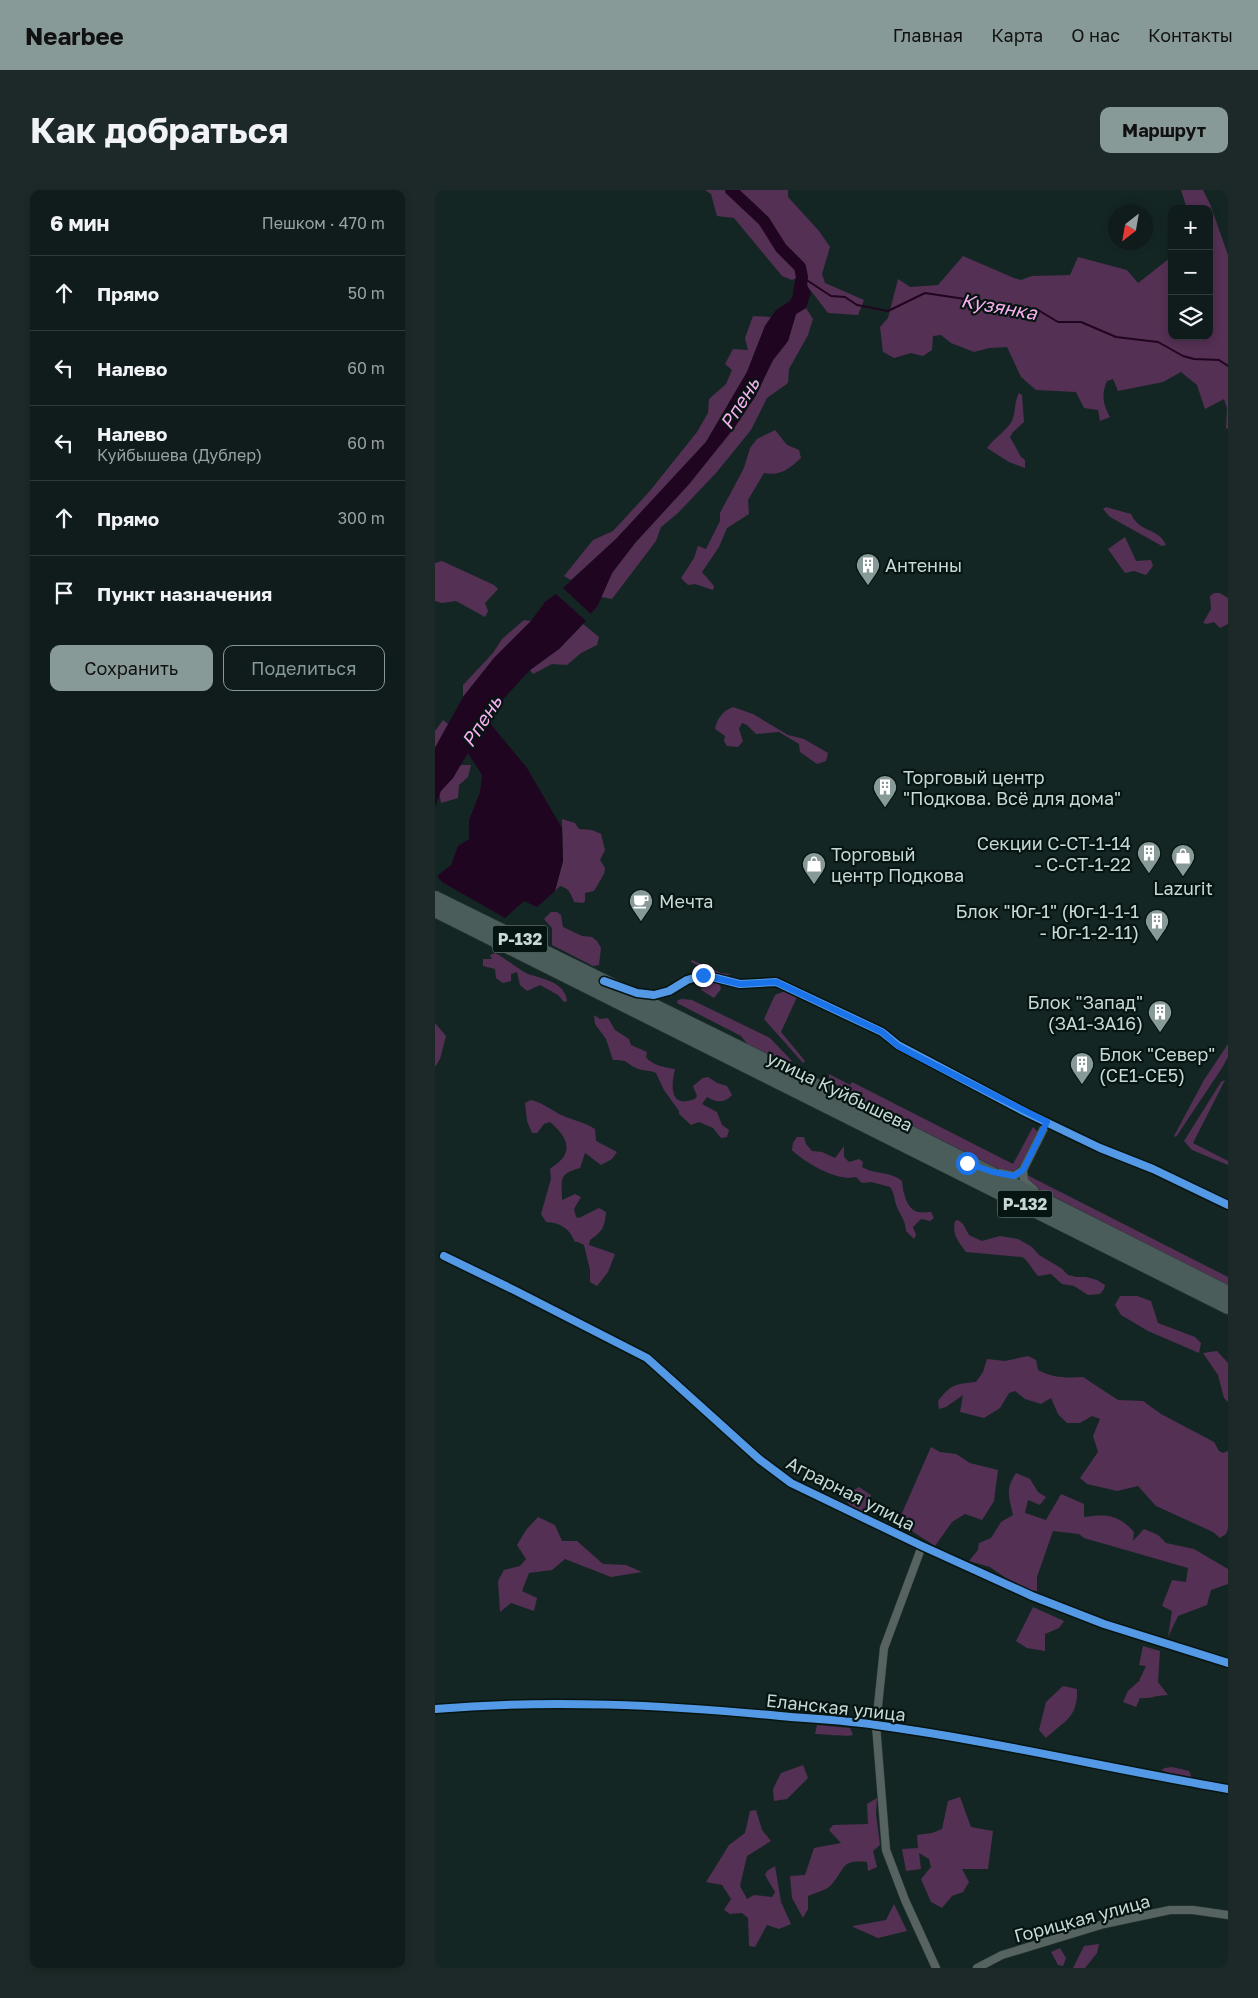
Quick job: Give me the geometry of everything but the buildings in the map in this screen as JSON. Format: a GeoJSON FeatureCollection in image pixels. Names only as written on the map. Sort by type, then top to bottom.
{"type":"FeatureCollection","features":[{"type":"Feature","properties":{"kind":"highway","name":"улица Куйбышева"},"geometry":{"type":"LineString","coordinates":[[435,898],[1228,1294]]}},
{"type":"Feature","properties":{"kind":"highway","name":"улица Куйбышева"},"geometry":{"type":"LineString","coordinates":[[435,910],[1228,1307]]}},
{"type":"Feature","properties":{"kind":"street"},"geometry":{"type":"LineString","coordinates":[[604,981],[637,993],[654,995],[674,989],[687,980],[703,975],[740,984],[776,982],[882,1032],[898,1046],[988,1093],[1100,1148],[1153,1169],[1228,1205]]}},
{"type":"Feature","properties":{"kind":"street"},"geometry":{"type":"LineString","coordinates":[[967,1163],[993,1172],[1014,1176],[1023,1170],[1047,1122]]}},
{"type":"Feature","properties":{"kind":"street"},"geometry":{"type":"LineString","coordinates":[[1023,1170],[1024,1181],[1043,1198],[1057,1207]]}},
{"type":"Feature","properties":{"kind":"street","name":"Аграрная улица"},"geometry":{"type":"LineString","coordinates":[[444,1256],[647,1358],[759,1459],[791,1483],[1032,1596],[1104,1624],[1228,1663]]}},
{"type":"Feature","properties":{"kind":"street"},"geometry":{"type":"LineString","coordinates":[[922,1546],[884,1648],[876,1725],[886,1850],[905,1900],[937,1968]]}},
{"type":"Feature","properties":{"kind":"street","name":"Еланская улица"},"geometry":{"type":"LineString","coordinates":[[435,1708],[496,1704],[624,1705],[727,1710],[876,1725],[1093,1762],[1228,1789]]}},
{"type":"Feature","properties":{"kind":"street","name":"Горицкая улица"},"geometry":{"type":"LineString","coordinates":[[977,1968],[1010,1952],[1104,1924],[1170,1910],[1193,1910],[1228,1915]]}},
{"type":"Feature","properties":{"kind":"shaded area"},"geometry":{"type":"Polygon","coordinates":[[[705,190],[788,190],[788,197],[819,231],[830,247],[822,274],[825,283],[864,300],[858,315],[828,313],[808,287],[806,273],[792,280],[782,276],[734,218],[717,216],[711,194],[705,190]]]}},
{"type":"Feature","properties":{"kind":"shaded area"},"geometry":{"type":"Polygon","coordinates":[[[1181,190],[1203,190],[1210,205],[1186,205],[1181,190]]]}},
{"type":"Feature","properties":{"kind":"shaded area"},"geometry":{"type":"Polygon","coordinates":[[[1213,212],[1228,255],[1228,429],[1226,428],[1227,408],[1224,399],[1205,409],[1197,385],[1181,372],[1163,382],[1118,391],[1113,379],[1107,381],[1104,399],[1110,417],[1100,421],[1098,410],[1084,408],[1076,392],[1036,390],[1021,377],[1007,347],[989,348],[974,352],[951,343],[941,335],[933,336],[932,350],[923,356],[911,353],[894,358],[883,352],[880,327],[888,318],[898,279],[910,287],[938,285],[963,256],[1021,280],[1032,276],[1070,275],[1078,257],[1127,270],[1138,283],[1168,260],[1168,340],[1213,340],[1213,212]]]}},
{"type":"Feature","properties":{"kind":"shaded area"},"geometry":{"type":"Polygon","coordinates":[[[806,308],[813,319],[808,335],[789,369],[788,383],[767,398],[751,430],[716,473],[678,513],[661,527],[656,541],[612,599],[601,597],[612,573],[635,543],[690,483],[755,397],[773,360],[788,341],[796,314],[806,308]]]}},
{"type":"Feature","properties":{"kind":"shaded area"},"geometry":{"type":"Polygon","coordinates":[[[753,316],[771,317],[765,326],[747,372],[706,442],[616,539],[571,580],[564,576],[593,540],[613,531],[649,492],[697,432],[708,413],[709,399],[726,384],[732,370],[725,364],[733,349],[748,350],[745,338],[753,316]]]}},
{"type":"Feature","properties":{"kind":"shaded area"},"geometry":{"type":"Polygon","coordinates":[[[1019,393],[1022,395],[1024,422],[1010,437],[1021,457],[1025,460],[1025,468],[1009,462],[987,448],[1012,421],[1019,393]]]}},
{"type":"Feature","properties":{"kind":"shaded area"},"geometry":{"type":"Polygon","coordinates":[[[775,430],[787,445],[799,450],[801,458],[784,471],[770,474],[764,473],[748,500],[749,514],[727,528],[719,547],[702,572],[714,586],[713,590],[695,584],[688,585],[681,578],[694,558],[698,546],[706,549],[720,521],[720,513],[744,468],[750,448],[757,439],[775,430]]]}},
{"type":"Feature","properties":{"kind":"shaded area"},"geometry":{"type":"Polygon","coordinates":[[[1106,507],[1131,514],[1139,524],[1163,539],[1166,545],[1162,546],[1110,517],[1103,509],[1106,507]]]}},
{"type":"Feature","properties":{"kind":"shaded area"},"geometry":{"type":"Polygon","coordinates":[[[1125,537],[1136,561],[1151,560],[1153,566],[1146,575],[1134,571],[1125,573],[1108,549],[1125,537]]]}},
{"type":"Feature","properties":{"kind":"shaded area"},"geometry":{"type":"Polygon","coordinates":[[[442,561],[494,585],[498,589],[485,603],[488,611],[485,617],[456,601],[442,603],[435,601],[435,563],[442,561]]]}},
{"type":"Feature","properties":{"kind":"shaded area"},"geometry":{"type":"Polygon","coordinates":[[[1214,593],[1220,593],[1228,598],[1228,624],[1220,628],[1214,622],[1203,623],[1211,609],[1210,596],[1214,593]]]}},
{"type":"Feature","properties":{"kind":"shaded area"},"geometry":{"type":"Polygon","coordinates":[[[524,620],[531,621],[494,658],[463,697],[463,685],[493,653],[502,639],[524,620]]]}},
{"type":"Feature","properties":{"kind":"shaded area"},"geometry":{"type":"Polygon","coordinates":[[[583,624],[599,637],[597,645],[581,653],[567,665],[552,664],[533,674],[530,670],[559,649],[583,624]]]}},
{"type":"Feature","properties":{"kind":"shaded area"},"geometry":{"type":"Polygon","coordinates":[[[733,707],[753,714],[788,735],[804,739],[828,753],[826,761],[817,764],[800,752],[799,744],[779,732],[756,734],[747,725],[742,723],[739,729],[743,741],[738,747],[727,746],[724,741],[725,736],[715,729],[721,715],[733,707]]]}},
{"type":"Feature","properties":{"kind":"shaded area"},"geometry":{"type":"Polygon","coordinates":[[[443,720],[448,724],[435,748],[435,731],[443,720]]]}},
{"type":"Feature","properties":{"kind":"shaded area"},"geometry":{"type":"Polygon","coordinates":[[[459,765],[471,765],[468,777],[459,785],[458,798],[441,803],[439,792],[453,778],[459,765]]]}},
{"type":"Feature","properties":{"kind":"shaded area"},"geometry":{"type":"Polygon","coordinates":[[[562,819],[575,823],[579,829],[592,830],[601,834],[605,850],[600,860],[605,868],[604,874],[594,891],[585,893],[585,901],[583,903],[574,902],[566,888],[560,886],[555,891],[563,861],[562,819]]]}},
{"type":"Feature","properties":{"kind":"shaded area"},"geometry":{"type":"Polygon","coordinates":[[[551,912],[557,912],[561,915],[563,927],[582,936],[592,937],[597,941],[601,948],[599,965],[593,966],[552,945],[552,928],[544,919],[551,912]]]}},
{"type":"Feature","properties":{"kind":"shaded area"},"geometry":{"type":"Polygon","coordinates":[[[495,953],[524,972],[558,985],[562,989],[567,1001],[564,1002],[558,995],[540,985],[527,991],[520,985],[517,972],[511,974],[511,981],[503,983],[496,978],[495,969],[483,966],[483,959],[492,959],[490,955],[495,953]]]}},
{"type":"Feature","properties":{"kind":"shaded area"},"geometry":{"type":"Polygon","coordinates":[[[692,960],[721,973],[730,974],[723,978],[691,962],[692,960]]]}},
{"type":"Feature","properties":{"kind":"shaded area"},"geometry":{"type":"Polygon","coordinates":[[[708,979],[720,985],[721,989],[714,998],[701,990],[704,980],[708,979]]]}},
{"type":"Feature","properties":{"kind":"shaded area"},"geometry":{"type":"Polygon","coordinates":[[[785,991],[797,997],[781,1032],[805,1061],[803,1063],[764,1019],[775,995],[785,991]]]}},
{"type":"Feature","properties":{"kind":"shaded area"},"geometry":{"type":"Polygon","coordinates":[[[678,1000],[692,1000],[770,1038],[792,1061],[788,1065],[748,1045],[741,1036],[677,1003],[678,1000]]]}},
{"type":"Feature","properties":{"kind":"shaded area"},"geometry":{"type":"Polygon","coordinates":[[[594,1015],[600,1019],[608,1018],[615,1030],[629,1039],[631,1045],[647,1052],[646,1057],[651,1062],[675,1069],[673,1089],[676,1098],[680,1101],[695,1099],[697,1096],[693,1086],[703,1078],[708,1077],[717,1083],[727,1086],[732,1095],[729,1098],[719,1101],[707,1097],[702,1104],[717,1112],[722,1125],[729,1130],[727,1137],[721,1138],[713,1128],[699,1122],[691,1125],[679,1114],[656,1073],[638,1069],[624,1061],[613,1060],[606,1039],[595,1024],[594,1015]]]}},
{"type":"Feature","properties":{"kind":"shaded area"},"geometry":{"type":"Polygon","coordinates":[[[435,1023],[446,1036],[440,1059],[435,1067],[435,1023]]]}},
{"type":"Feature","properties":{"kind":"shaded area"},"geometry":{"type":"Polygon","coordinates":[[[1228,1044],[1228,1057],[1222,1068],[1176,1137],[1174,1136],[1204,1080],[1228,1044]]]}},
{"type":"Feature","properties":{"kind":"shaded area"},"geometry":{"type":"Polygon","coordinates":[[[829,1074],[850,1085],[852,1082],[1013,1164],[1033,1127],[1038,1132],[1022,1164],[1011,1172],[1005,1172],[857,1098],[829,1080],[829,1074]]]}},
{"type":"Feature","properties":{"kind":"shaded area"},"geometry":{"type":"Polygon","coordinates":[[[1225,1080],[1193,1143],[1228,1161],[1228,1165],[1192,1150],[1184,1141],[1221,1082],[1225,1080]]]}},
{"type":"Feature","properties":{"kind":"shaded area"},"geometry":{"type":"Polygon","coordinates":[[[531,1100],[595,1129],[596,1141],[617,1152],[612,1159],[601,1165],[585,1153],[580,1168],[565,1175],[562,1182],[562,1200],[575,1194],[581,1197],[574,1209],[576,1217],[579,1218],[599,1208],[606,1212],[602,1229],[590,1240],[589,1245],[615,1254],[608,1272],[597,1286],[590,1282],[590,1270],[584,1245],[575,1242],[564,1227],[546,1222],[541,1214],[551,1179],[550,1169],[564,1156],[566,1144],[563,1136],[550,1122],[544,1124],[537,1133],[532,1133],[527,1121],[525,1103],[531,1100]]]}},
{"type":"Feature","properties":{"kind":"shaded area"},"geometry":{"type":"Polygon","coordinates":[[[797,1137],[804,1137],[806,1144],[812,1151],[822,1152],[835,1158],[844,1146],[844,1157],[849,1162],[859,1159],[863,1162],[862,1167],[888,1174],[902,1181],[908,1204],[918,1212],[931,1212],[934,1218],[930,1221],[921,1219],[913,1227],[916,1235],[914,1239],[906,1231],[904,1221],[890,1187],[871,1182],[862,1183],[856,1177],[840,1177],[813,1166],[792,1150],[793,1143],[797,1137]]]}},
{"type":"Feature","properties":{"kind":"shaded area"},"geometry":{"type":"Polygon","coordinates":[[[1027,1175],[1228,1277],[1228,1286],[1033,1186],[1027,1179],[1027,1175]]]}},
{"type":"Feature","properties":{"kind":"shaded area"},"geometry":{"type":"Polygon","coordinates":[[[958,1220],[963,1224],[969,1235],[982,1241],[1000,1236],[1018,1239],[1032,1247],[1039,1255],[1061,1268],[1068,1275],[1097,1280],[1105,1285],[1104,1289],[1100,1294],[1088,1295],[1074,1286],[1062,1284],[1051,1274],[1038,1276],[1022,1257],[966,1252],[955,1234],[955,1221],[958,1220]]]}},
{"type":"Feature","properties":{"kind":"shaded area"},"geometry":{"type":"Polygon","coordinates":[[[1120,1296],[1137,1296],[1151,1301],[1158,1323],[1195,1337],[1201,1343],[1199,1353],[1148,1331],[1121,1315],[1115,1305],[1120,1296]]]}},
{"type":"Feature","properties":{"kind":"shaded area"},"geometry":{"type":"Polygon","coordinates":[[[1217,1351],[1228,1363],[1228,1402],[1224,1398],[1218,1375],[1203,1353],[1217,1351]]]}},
{"type":"Feature","properties":{"kind":"shaded area"},"geometry":{"type":"Polygon","coordinates":[[[1028,1356],[1036,1360],[1038,1370],[1049,1375],[1083,1377],[1118,1400],[1143,1401],[1161,1414],[1214,1442],[1219,1451],[1223,1453],[1228,1451],[1228,1528],[1226,1534],[1220,1538],[1213,1532],[1156,1506],[1138,1486],[1117,1491],[1087,1484],[1080,1478],[1098,1452],[1093,1436],[1100,1419],[1092,1416],[1080,1423],[1067,1423],[1058,1414],[1051,1398],[1041,1404],[1025,1399],[1015,1391],[1009,1393],[1000,1408],[984,1418],[960,1412],[963,1395],[946,1407],[939,1409],[938,1401],[950,1388],[959,1384],[976,1382],[983,1372],[987,1359],[1005,1361],[1028,1356]]]}},
{"type":"Feature","properties":{"kind":"shaded area"},"geometry":{"type":"Polygon","coordinates":[[[931,1447],[940,1452],[956,1454],[970,1463],[998,1470],[994,1501],[982,1520],[965,1514],[952,1522],[935,1546],[901,1524],[899,1520],[931,1447]]]}},
{"type":"Feature","properties":{"kind":"shaded area"},"geometry":{"type":"Polygon","coordinates":[[[1016,1473],[1030,1479],[1038,1492],[1046,1497],[1040,1505],[1028,1500],[1025,1513],[1046,1520],[1061,1494],[1084,1504],[1084,1517],[1105,1516],[1123,1522],[1134,1532],[1133,1541],[1144,1529],[1158,1535],[1166,1543],[1194,1549],[1228,1569],[1228,1584],[1211,1590],[1207,1605],[1178,1616],[1168,1637],[1172,1611],[1162,1606],[1172,1580],[1186,1582],[1188,1568],[1084,1538],[1079,1534],[1053,1531],[1037,1577],[1037,1591],[1023,1590],[990,1567],[969,1561],[978,1550],[979,1543],[991,1538],[1001,1522],[1013,1515],[1009,1489],[1016,1473]]]}},
{"type":"Feature","properties":{"kind":"shaded area"},"geometry":{"type":"Polygon","coordinates":[[[859,1487],[871,1495],[863,1514],[851,1507],[843,1496],[859,1487]]]}},
{"type":"Feature","properties":{"kind":"shaded area"},"geometry":{"type":"Polygon","coordinates":[[[538,1517],[555,1525],[562,1541],[577,1541],[603,1564],[626,1565],[642,1572],[611,1577],[565,1559],[552,1570],[529,1573],[522,1591],[537,1598],[534,1611],[511,1603],[500,1612],[498,1581],[504,1570],[520,1566],[526,1559],[517,1545],[526,1530],[538,1517]]]}},
{"type":"Feature","properties":{"kind":"shaded area"},"geometry":{"type":"Polygon","coordinates":[[[1033,1607],[1064,1621],[1059,1628],[1045,1634],[1045,1651],[1027,1648],[1016,1641],[1033,1607]]]}},
{"type":"Feature","properties":{"kind":"shaded area"},"geometry":{"type":"Polygon","coordinates":[[[1143,1646],[1160,1651],[1158,1682],[1168,1695],[1140,1698],[1136,1707],[1123,1702],[1128,1691],[1139,1681],[1146,1666],[1139,1665],[1143,1646]]]}},
{"type":"Feature","properties":{"kind":"shaded area"},"geometry":{"type":"Polygon","coordinates":[[[1063,1686],[1077,1689],[1077,1699],[1073,1713],[1046,1738],[1039,1730],[1046,1702],[1063,1686]]]}},
{"type":"Feature","properties":{"kind":"shaded area"},"geometry":{"type":"Polygon","coordinates":[[[817,1725],[850,1728],[853,1735],[815,1734],[817,1725]]]}},
{"type":"Feature","properties":{"kind":"shaded area"},"geometry":{"type":"Polygon","coordinates":[[[803,1765],[808,1778],[787,1799],[774,1801],[773,1789],[781,1773],[803,1765]]]}},
{"type":"Feature","properties":{"kind":"shaded area"},"geometry":{"type":"Polygon","coordinates":[[[1172,1767],[1189,1771],[1192,1778],[1178,1777],[1161,1770],[1172,1767]]]}},
{"type":"Feature","properties":{"kind":"shaded area"},"geometry":{"type":"Polygon","coordinates":[[[960,1797],[971,1827],[993,1831],[988,1869],[962,1869],[969,1882],[963,1892],[952,1896],[942,1908],[931,1902],[921,1879],[931,1867],[929,1859],[919,1853],[921,1869],[906,1871],[902,1849],[918,1848],[917,1835],[932,1833],[942,1829],[948,1801],[960,1797]]]}},
{"type":"Feature","properties":{"kind":"shaded area"},"geometry":{"type":"Polygon","coordinates":[[[877,1798],[876,1814],[880,1845],[873,1851],[877,1867],[868,1871],[867,1862],[847,1864],[828,1888],[808,1896],[808,1909],[803,1918],[792,1898],[790,1876],[805,1875],[814,1848],[841,1843],[829,1830],[833,1825],[868,1824],[867,1804],[877,1798]]]}},
{"type":"Feature","properties":{"kind":"shaded area"},"geometry":{"type":"Polygon","coordinates":[[[756,1810],[762,1830],[771,1841],[747,1856],[740,1886],[747,1899],[754,1895],[772,1897],[775,1892],[765,1875],[767,1871],[775,1866],[781,1902],[791,1924],[779,1929],[767,1925],[755,1947],[749,1946],[748,1918],[742,1913],[730,1914],[724,1910],[731,1899],[722,1885],[706,1882],[729,1845],[745,1833],[750,1811],[756,1810]]]}},
{"type":"Feature","properties":{"kind":"shaded area"},"geometry":{"type":"Polygon","coordinates":[[[894,1904],[907,1931],[878,1938],[853,1927],[886,1920],[894,1904]]]}},
{"type":"Feature","properties":{"kind":"shaded area"},"geometry":{"type":"Polygon","coordinates":[[[1099,1944],[1097,1953],[1085,1968],[1073,1968],[1084,1946],[1099,1944]]]}},
{"type":"Feature","properties":{"kind":"shaded area"},"geometry":{"type":"Polygon","coordinates":[[[1060,1948],[1066,1958],[1063,1966],[1058,1965],[1051,1952],[1060,1948]]]}},
{"type":"Feature","properties":{"kind":"water"},"geometry":{"type":"Polygon","coordinates":[[[802,277],[811,293],[806,308],[796,314],[788,341],[773,360],[755,397],[735,427],[690,483],[635,543],[612,573],[598,605],[591,614],[563,588],[616,539],[706,442],[747,372],[765,326],[776,310],[790,301],[802,277]]]}},
{"type":"Feature","properties":{"kind":"water"},"geometry":{"type":"Polygon","coordinates":[[[556,594],[586,621],[559,649],[530,670],[497,706],[489,722],[527,768],[562,828],[563,861],[555,891],[537,907],[524,901],[505,918],[442,882],[437,876],[451,865],[458,846],[469,839],[469,820],[480,792],[482,775],[468,753],[453,778],[441,791],[435,807],[435,748],[463,697],[494,658],[531,621],[545,602],[556,594]]]}},
{"type":"Feature","properties":{"kind":"waterway","name":"Рпень"},"geometry":{"type":"LineString","coordinates":[[731,190],[764,221],[781,248],[800,267],[802,277],[799,292]]}},
{"type":"Feature","properties":{"kind":"waterway","name":"Кузянка"},"geometry":{"type":"LineString","coordinates":[[802,277],[831,296],[845,297],[857,305],[888,311],[925,293],[1038,310],[1058,322],[1081,322],[1116,337],[1158,342],[1183,356],[1194,359],[1219,360],[1228,366]]}},
{"type":"Feature","properties":{"kind":"cycle path"},"geometry":{"type":"LineString","coordinates":[[604,981],[637,993],[654,995],[669,991],[687,980],[704,975],[740,984],[776,982],[882,1032],[898,1045],[1027,1113],[1100,1148],[1153,1169],[1228,1205]]}},
{"type":"Feature","properties":{"kind":"cycle path"},"geometry":{"type":"LineString","coordinates":[[444,1256],[647,1358],[759,1459],[791,1483],[1032,1596],[1104,1624],[1228,1663]]}},
{"type":"Feature","properties":{"kind":"cycle path"},"geometry":{"type":"LineString","coordinates":[[435,1709],[521,1704],[651,1706],[852,1722],[964,1739],[1228,1789]]}},
{"type":"Feature","properties":{"kind":"place","name":"Антенны"},"geometry":{"type":"Point","coordinates":[868,586]}},
{"type":"Feature","properties":{"kind":"place","name":"Торговый центр \"Подкова. Всё для дома\""},"geometry":{"type":"Point","coordinates":[885,808]}},
{"type":"Feature","properties":{"kind":"place","name":"Секции С-СТ-1-14 - С-СТ-1-22"},"geometry":{"type":"Point","coordinates":[1149,874]}},
{"type":"Feature","properties":{"kind":"place","name":"Lazurit"},"geometry":{"type":"Point","coordinates":[1183,877]}},
{"type":"Feature","properties":{"kind":"place","name":"Торговый центр Подкова"},"geometry":{"type":"Point","coordinates":[814,885]}},
{"type":"Feature","properties":{"kind":"place","name":"Мечта"},"geometry":{"type":"Point","coordinates":[641,922]}},
{"type":"Feature","properties":{"kind":"place","name":"Блок \"Юг-1\" (Юг-1-1-1 - Юг-1-2-11)"},"geometry":{"type":"Point","coordinates":[1157,942]}},
{"type":"Feature","properties":{"kind":"place","name":"Блок \"Запад\" (ЗА1-ЗА16)"},"geometry":{"type":"Point","coordinates":[1160,1033]}},
{"type":"Feature","properties":{"kind":"place","name":"Блок \"Север\" (СЕ1-СЕ5)"},"geometry":{"type":"Point","coordinates":[1082,1085]}},
{"type":"Feature","properties":{"kind":"route"},"geometry":{"type":"LineString","coordinates":[[703,975],[740,984],[776,982],[882,1032],[898,1046],[1047,1122],[1023,1170],[1014,1176],[993,1172],[967,1163]]}}]}
